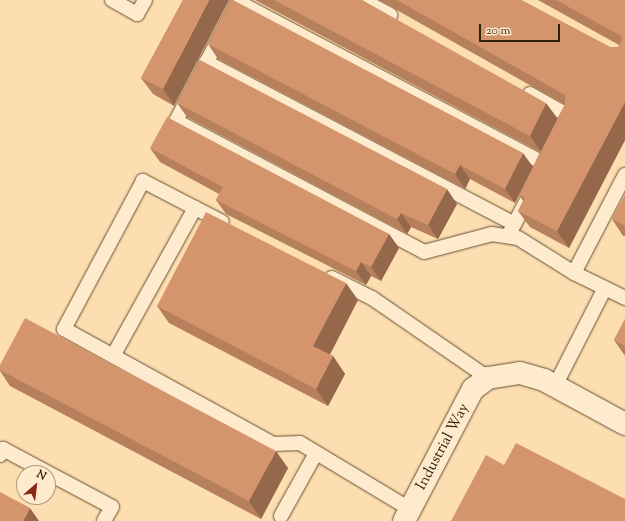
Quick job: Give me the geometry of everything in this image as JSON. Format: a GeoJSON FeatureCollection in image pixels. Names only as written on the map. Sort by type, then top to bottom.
{"type":"FeatureCollection","features":[{"type":"Feature","properties":{"kind":"street"},"geometry":{"type":"LineString","coordinates":[[488,378],[520,373],[555,386],[625,424]]}},
{"type":"Feature","properties":{"kind":"street","name":"Industrial Way"},"geometry":{"type":"LineString","coordinates":[[407,515],[473,390],[488,378]]}},
{"type":"Feature","properties":{"kind":"lane"},"geometry":{"type":"LineString","coordinates":[[112,0],[137,14],[145,0]]}},
{"type":"Feature","properties":{"kind":"lane"},"geometry":{"type":"LineString","coordinates":[[362,0],[404,23]]}},
{"type":"Feature","properties":{"kind":"lane"},"geometry":{"type":"LineString","coordinates":[[511,230],[424,252],[176,121],[239,1],[545,164]]}},
{"type":"Feature","properties":{"kind":"lane"},"geometry":{"type":"LineString","coordinates":[[206,62],[511,230],[518,238],[574,273],[625,298]]}},
{"type":"Feature","properties":{"kind":"lane"},"geometry":{"type":"LineString","coordinates":[[521,89],[569,116],[559,137]]}},
{"type":"Feature","properties":{"kind":"lane"},"geometry":{"type":"LineString","coordinates":[[511,230],[552,150]]}},
{"type":"Feature","properties":{"kind":"lane"},"geometry":{"type":"LineString","coordinates":[[574,273],[625,175]]}},
{"type":"Feature","properties":{"kind":"lane"},"geometry":{"type":"LineString","coordinates":[[237,230],[143,181],[64,329],[273,444],[300,443],[407,515]]}},
{"type":"Feature","properties":{"kind":"lane"},"geometry":{"type":"LineString","coordinates":[[113,356],[195,208]]}},
{"type":"Feature","properties":{"kind":"lane"},"geometry":{"type":"LineString","coordinates":[[322,273],[372,298],[488,378]]}},
{"type":"Feature","properties":{"kind":"lane"},"geometry":{"type":"LineString","coordinates":[[555,386],[605,288]]}},
{"type":"Feature","properties":{"kind":"lane"},"geometry":{"type":"LineString","coordinates":[[0,455],[3,449],[112,507],[104,521]]}},
{"type":"Feature","properties":{"kind":"lane"},"geometry":{"type":"LineString","coordinates":[[281,516],[316,453]]}},
{"type":"Feature","properties":{"kind":"building"},"geometry":{"type":"Polygon","coordinates":[[[183,0],[209,0],[163,89],[141,78],[183,0]]]}},
{"type":"Feature","properties":{"kind":"building"},"geometry":{"type":"Polygon","coordinates":[[[231,0],[523,153],[505,189],[460,165],[455,174],[208,44],[231,0]]]}},
{"type":"Feature","properties":{"kind":"building"},"geometry":{"type":"Polygon","coordinates":[[[274,0],[362,0],[546,103],[530,136],[274,0]]]}},
{"type":"Feature","properties":{"kind":"building"},"geometry":{"type":"Polygon","coordinates":[[[397,0],[521,0],[610,47],[618,47],[622,40],[621,36],[556,0],[625,0],[625,102],[557,231],[518,211],[525,198],[519,195],[565,104],[565,95],[397,0]]]}},
{"type":"Feature","properties":{"kind":"building"},"geometry":{"type":"Polygon","coordinates":[[[200,60],[447,189],[428,225],[401,213],[397,219],[177,103],[200,60]]]}},
{"type":"Feature","properties":{"kind":"building"},"geometry":{"type":"Polygon","coordinates":[[[167,117],[389,234],[371,267],[361,262],[356,271],[216,200],[223,187],[150,148],[167,117]]]}},
{"type":"Feature","properties":{"kind":"building"},"geometry":{"type":"Polygon","coordinates":[[[625,195],[625,226],[612,219],[625,195]]]}},
{"type":"Feature","properties":{"kind":"building"},"geometry":{"type":"Polygon","coordinates":[[[206,212],[346,283],[313,346],[333,356],[316,389],[157,306],[206,212]]]}},
{"type":"Feature","properties":{"kind":"building"},"geometry":{"type":"Polygon","coordinates":[[[25,318],[276,451],[249,501],[0,370],[0,365],[25,318]]]}},
{"type":"Feature","properties":{"kind":"building"},"geometry":{"type":"Polygon","coordinates":[[[625,319],[625,346],[614,340],[625,319]]]}},
{"type":"Feature","properties":{"kind":"building"},"geometry":{"type":"Polygon","coordinates":[[[516,443],[625,499],[625,521],[451,521],[486,455],[504,465],[516,443]]]}},
{"type":"Feature","properties":{"kind":"building"},"geometry":{"type":"Polygon","coordinates":[[[0,492],[16,501],[16,505],[24,505],[30,508],[23,521],[0,521],[0,492]]]}}]}
